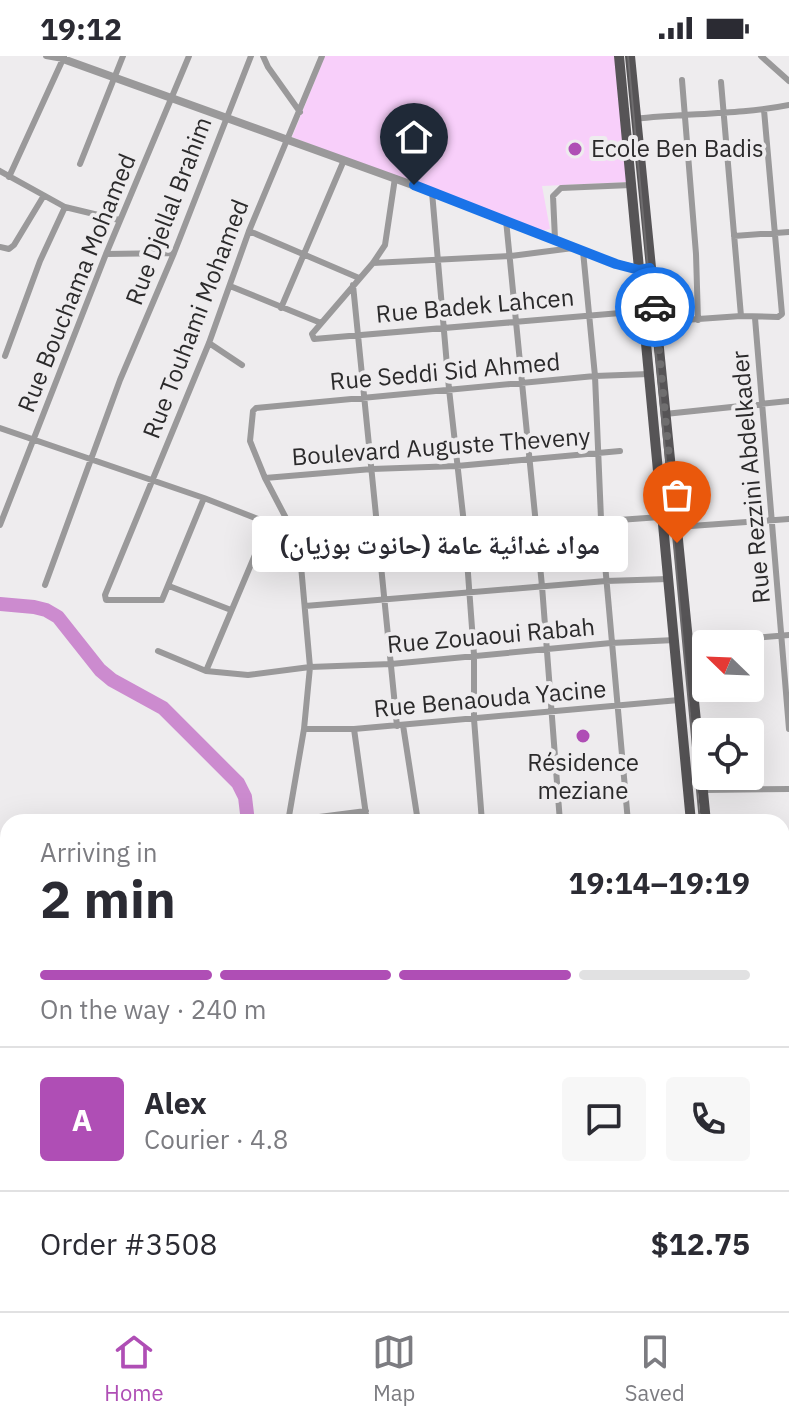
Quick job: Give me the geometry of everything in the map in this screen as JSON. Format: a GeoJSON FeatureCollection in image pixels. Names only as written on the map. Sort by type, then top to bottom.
{"type":"FeatureCollection","features":[{"type":"Feature","properties":{"kind":"main road"},"geometry":{"type":"LineString","coordinates":[[619,56],[631,185],[656,322],[696,718]]}},
{"type":"Feature","properties":{"kind":"main road"},"geometry":{"type":"LineString","coordinates":[[630,56],[649,374],[690,814]]}},
{"type":"Feature","properties":{"kind":"main road"},"geometry":{"type":"LineString","coordinates":[[703,790],[705,814]]}},
{"type":"Feature","properties":{"kind":"street"},"geometry":{"type":"LineString","coordinates":[[46,56],[63,58],[225,116],[285,141],[395,178],[579,249],[645,269]]}},
{"type":"Feature","properties":{"kind":"street"},"geometry":{"type":"LineString","coordinates":[[80,164],[123,56]]}},
{"type":"Feature","properties":{"kind":"street","name":"Rue Bouchama Mohamed"},"geometry":{"type":"LineString","coordinates":[[0,525],[119,220],[189,56]]}},
{"type":"Feature","properties":{"kind":"street","name":"Rue Djellal Brahim"},"geometry":{"type":"LineString","coordinates":[[45,585],[120,380],[174,253],[251,56]]}},
{"type":"Feature","properties":{"kind":"street","name":"Rue Touhami Mohamed"},"geometry":{"type":"LineString","coordinates":[[169,586],[159,601],[109,602],[105,595],[209,343],[285,141],[322,56]]}},
{"type":"Feature","properties":{"kind":"street"},"geometry":{"type":"LineString","coordinates":[[761,56],[789,81]]}},
{"type":"Feature","properties":{"kind":"street"},"geometry":{"type":"LineString","coordinates":[[263,57],[300,112]]}},
{"type":"Feature","properties":{"kind":"street"},"geometry":{"type":"LineString","coordinates":[[9,177],[63,58]]}},
{"type":"Feature","properties":{"kind":"street"},"geometry":{"type":"LineString","coordinates":[[682,80],[698,320]]}},
{"type":"Feature","properties":{"kind":"street"},"geometry":{"type":"LineString","coordinates":[[721,82],[741,316]]}},
{"type":"Feature","properties":{"kind":"street"},"geometry":{"type":"LineString","coordinates":[[635,119],[684,113],[764,110],[789,105]]}},
{"type":"Feature","properties":{"kind":"street"},"geometry":{"type":"LineString","coordinates":[[656,322],[741,316],[778,317],[783,307],[764,110]]}},
{"type":"Feature","properties":{"kind":"street"},"geometry":{"type":"LineString","coordinates":[[281,308],[344,160]]}},
{"type":"Feature","properties":{"kind":"street"},"geometry":{"type":"LineString","coordinates":[[0,171],[65,207],[119,220]]}},
{"type":"Feature","properties":{"kind":"street"},"geometry":{"type":"LineString","coordinates":[[230,286],[321,323],[373,263],[389,235],[395,178]]}},
{"type":"Feature","properties":{"kind":"street"},"geometry":{"type":"LineString","coordinates":[[555,239],[553,196],[561,188],[631,185]]}},
{"type":"Feature","properties":{"kind":"street"},"geometry":{"type":"LineString","coordinates":[[432,192],[465,533],[481,814]]}},
{"type":"Feature","properties":{"kind":"street"},"geometry":{"type":"LineString","coordinates":[[0,247],[9,249],[14,245],[43,197]]}},
{"type":"Feature","properties":{"kind":"street"},"geometry":{"type":"LineString","coordinates":[[5,356],[40,261],[65,207]]}},
{"type":"Feature","properties":{"kind":"street"},"geometry":{"type":"LineString","coordinates":[[506,220],[548,650],[559,814]]}},
{"type":"Feature","properties":{"kind":"street"},"geometry":{"type":"LineString","coordinates":[[249,231],[359,278]]}},
{"type":"Feature","properties":{"kind":"street"},"geometry":{"type":"LineString","coordinates":[[734,236],[789,232]]}},
{"type":"Feature","properties":{"kind":"street"},"geometry":{"type":"LineString","coordinates":[[373,263],[579,249]]}},
{"type":"Feature","properties":{"kind":"street"},"geometry":{"type":"LineString","coordinates":[[579,249],[595,376],[601,519],[627,814]]}},
{"type":"Feature","properties":{"kind":"street"},"geometry":{"type":"LineString","coordinates":[[106,254],[174,253]]}},
{"type":"Feature","properties":{"kind":"street"},"geometry":{"type":"LineString","coordinates":[[353,285],[383,601],[400,726],[416,814]]}},
{"type":"Feature","properties":{"kind":"street","name":"Rue Badek Lahcen"},"geometry":{"type":"LineString","coordinates":[[321,323],[312,334],[316,339],[644,311]]}},
{"type":"Feature","properties":{"kind":"street","name":"Rue Rezzini Abdelkader"},"geometry":{"type":"LineString","coordinates":[[755,318],[771,521],[785,635],[789,729]]}},
{"type":"Feature","properties":{"kind":"street"},"geometry":{"type":"LineString","coordinates":[[209,343],[242,365]]}},
{"type":"Feature","properties":{"kind":"street","name":"Rue Seddi Sid Ahmed"},"geometry":{"type":"LineString","coordinates":[[265,478],[250,441],[251,417],[256,408],[595,376],[649,374]]}},
{"type":"Feature","properties":{"kind":"street"},"geometry":{"type":"LineString","coordinates":[[664,414],[789,401]]}},
{"type":"Feature","properties":{"kind":"street"},"geometry":{"type":"LineString","coordinates":[[0,428],[204,498],[294,533]]}},
{"type":"Feature","properties":{"kind":"street","name":"Boulevard Auguste Theveny"},"geometry":{"type":"LineString","coordinates":[[265,478],[457,466],[620,451]]}},
{"type":"Feature","properties":{"kind":"street"},"geometry":{"type":"LineString","coordinates":[[265,478],[299,543],[310,667],[304,729],[289,814]]}},
{"type":"Feature","properties":{"kind":"street"},"geometry":{"type":"LineString","coordinates":[[204,498],[169,586],[231,610]]}},
{"type":"Feature","properties":{"kind":"street"},"geometry":{"type":"LineString","coordinates":[[299,543],[465,533],[601,519],[662,522],[789,519]]}},
{"type":"Feature","properties":{"kind":"street"},"geometry":{"type":"LineString","coordinates":[[662,522],[674,521]]}},
{"type":"Feature","properties":{"kind":"street"},"geometry":{"type":"LineString","coordinates":[[662,522],[674,521]]}},
{"type":"Feature","properties":{"kind":"street"},"geometry":{"type":"LineString","coordinates":[[206,671],[268,524]]}},
{"type":"Feature","properties":{"kind":"street"},"geometry":{"type":"LineString","coordinates":[[305,606],[606,581],[669,579]]}},
{"type":"Feature","properties":{"kind":"street"},"geometry":{"type":"LineString","coordinates":[[688,643],[785,635]]}},
{"type":"Feature","properties":{"kind":"street","name":"Rue Zouaoui Rabah"},"geometry":{"type":"LineString","coordinates":[[158,651],[206,671],[248,675],[310,667],[391,664],[675,640]]}},
{"type":"Feature","properties":{"kind":"street","name":"Rue Benaouda Yacine"},"geometry":{"type":"LineString","coordinates":[[304,729],[400,726],[680,700]]}},
{"type":"Feature","properties":{"kind":"street"},"geometry":{"type":"LineString","coordinates":[[354,729],[366,814]]}},
{"type":"Feature","properties":{"kind":"street"},"geometry":{"type":"LineString","coordinates":[[764,789],[789,789]]}},
{"type":"Feature","properties":{"kind":"street"},"geometry":{"type":"LineString","coordinates":[[345,814],[366,811]]}},
{"type":"Feature","properties":{"kind":"shaded area"},"geometry":{"type":"Polygon","coordinates":[[[325,56],[615,56],[627,182],[542,186],[550,229],[536,232],[292,137],[325,56]]]}},
{"type":"Feature","properties":{"kind":"waterway"},"geometry":{"type":"LineString","coordinates":[[0,604],[34,607],[58,617],[100,670],[163,708],[238,783],[245,797],[247,814]]}},
{"type":"Feature","properties":{"kind":"tram line"},"geometry":{"type":"LineString","coordinates":[[628,56],[699,814]]}},
{"type":"Feature","properties":{"kind":"way so far"},"geometry":{"type":"LineString","coordinates":[[655,307],[677,543]]}},
{"type":"Feature","properties":{"kind":"place","name":"Ecole Ben Badis"},"geometry":{"type":"Point","coordinates":[575,149]}},
{"type":"Feature","properties":{"kind":"place","name":"مواد غدائية عامة (حانوت بوزيان)"},"geometry":{"type":"Point","coordinates":[677,543]}},
{"type":"Feature","properties":{"kind":"place","name":"Résidence meziane"},"geometry":{"type":"Point","coordinates":[583,736]}},
{"type":"Feature","properties":{"kind":"route"},"geometry":{"type":"LineString","coordinates":[[414,185],[616,264],[639,270],[650,268],[655,307]]}}]}
